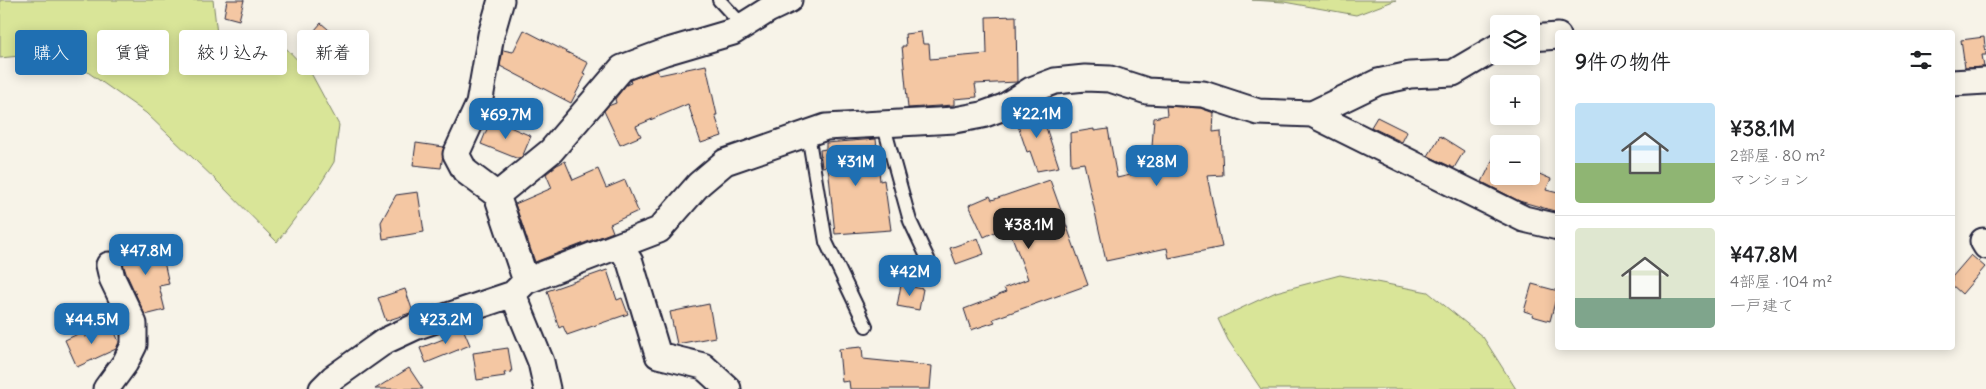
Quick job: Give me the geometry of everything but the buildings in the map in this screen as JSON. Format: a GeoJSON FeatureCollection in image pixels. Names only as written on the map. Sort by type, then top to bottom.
{"type":"FeatureCollection","features":[{"type":"Feature","properties":{"kind":"street"},"geometry":{"type":"LineString","coordinates":[[501,0],[492,35],[479,104],[456,154],[465,171],[497,195],[547,389]]}},
{"type":"Feature","properties":{"kind":"street"},"geometry":{"type":"LineString","coordinates":[[497,195],[551,152],[622,68],[665,52],[733,32],[789,0]]}},
{"type":"Feature","properties":{"kind":"street"},"geometry":{"type":"LineString","coordinates":[[1540,37],[1555,36]]}},
{"type":"Feature","properties":{"kind":"street"},"geometry":{"type":"LineString","coordinates":[[1312,114],[1378,82],[1410,74],[1453,73],[1490,51]]}},
{"type":"Feature","properties":{"kind":"street"},"geometry":{"type":"LineString","coordinates":[[322,389],[333,378],[385,341],[415,327],[520,287],[659,230],[699,184],[725,162],[826,127],[955,120],[982,115],[1004,108],[1031,90],[1055,81],[1085,78],[1110,79],[1147,91],[1203,94],[1258,112],[1312,114],[1524,219],[1555,226]]}},
{"type":"Feature","properties":{"kind":"street"},"geometry":{"type":"LineString","coordinates":[[1955,83],[1986,81]]}},
{"type":"Feature","properties":{"kind":"street"},"geometry":{"type":"LineString","coordinates":[[620,246],[630,262],[658,355],[703,366],[728,389]]}},
{"type":"Feature","properties":{"kind":"street"},"geometry":{"type":"LineString","coordinates":[[106,389],[125,363],[134,345],[134,324],[112,278],[109,265]]}},
{"type":"Feature","properties":{"kind":"lane"},"geometry":{"type":"LineString","coordinates":[[719,0],[743,26]]}},
{"type":"Feature","properties":{"kind":"lane"},"geometry":{"type":"LineString","coordinates":[[883,123],[910,221],[928,259]]}},
{"type":"Feature","properties":{"kind":"lane"},"geometry":{"type":"LineString","coordinates":[[808,134],[826,242],[866,326]]}},
{"type":"Feature","properties":{"kind":"green space"},"geometry":{"type":"Polygon","coordinates":[[[0,0],[213,0],[217,30],[179,30],[179,75],[287,75],[287,49],[297,60],[297,75],[312,75],[339,125],[334,162],[318,188],[277,242],[146,113],[87,72],[87,30],[15,30],[15,56],[0,58],[0,0]]]}},
{"type":"Feature","properties":{"kind":"green space"},"geometry":{"type":"Polygon","coordinates":[[[1252,0],[1396,0],[1356,15],[1284,2],[1252,0]]]}},
{"type":"Feature","properties":{"kind":"green space"},"geometry":{"type":"Polygon","coordinates":[[[1340,275],[1428,292],[1483,337],[1516,389],[1261,389],[1228,340],[1218,319],[1276,292],[1340,275]]]}}]}
